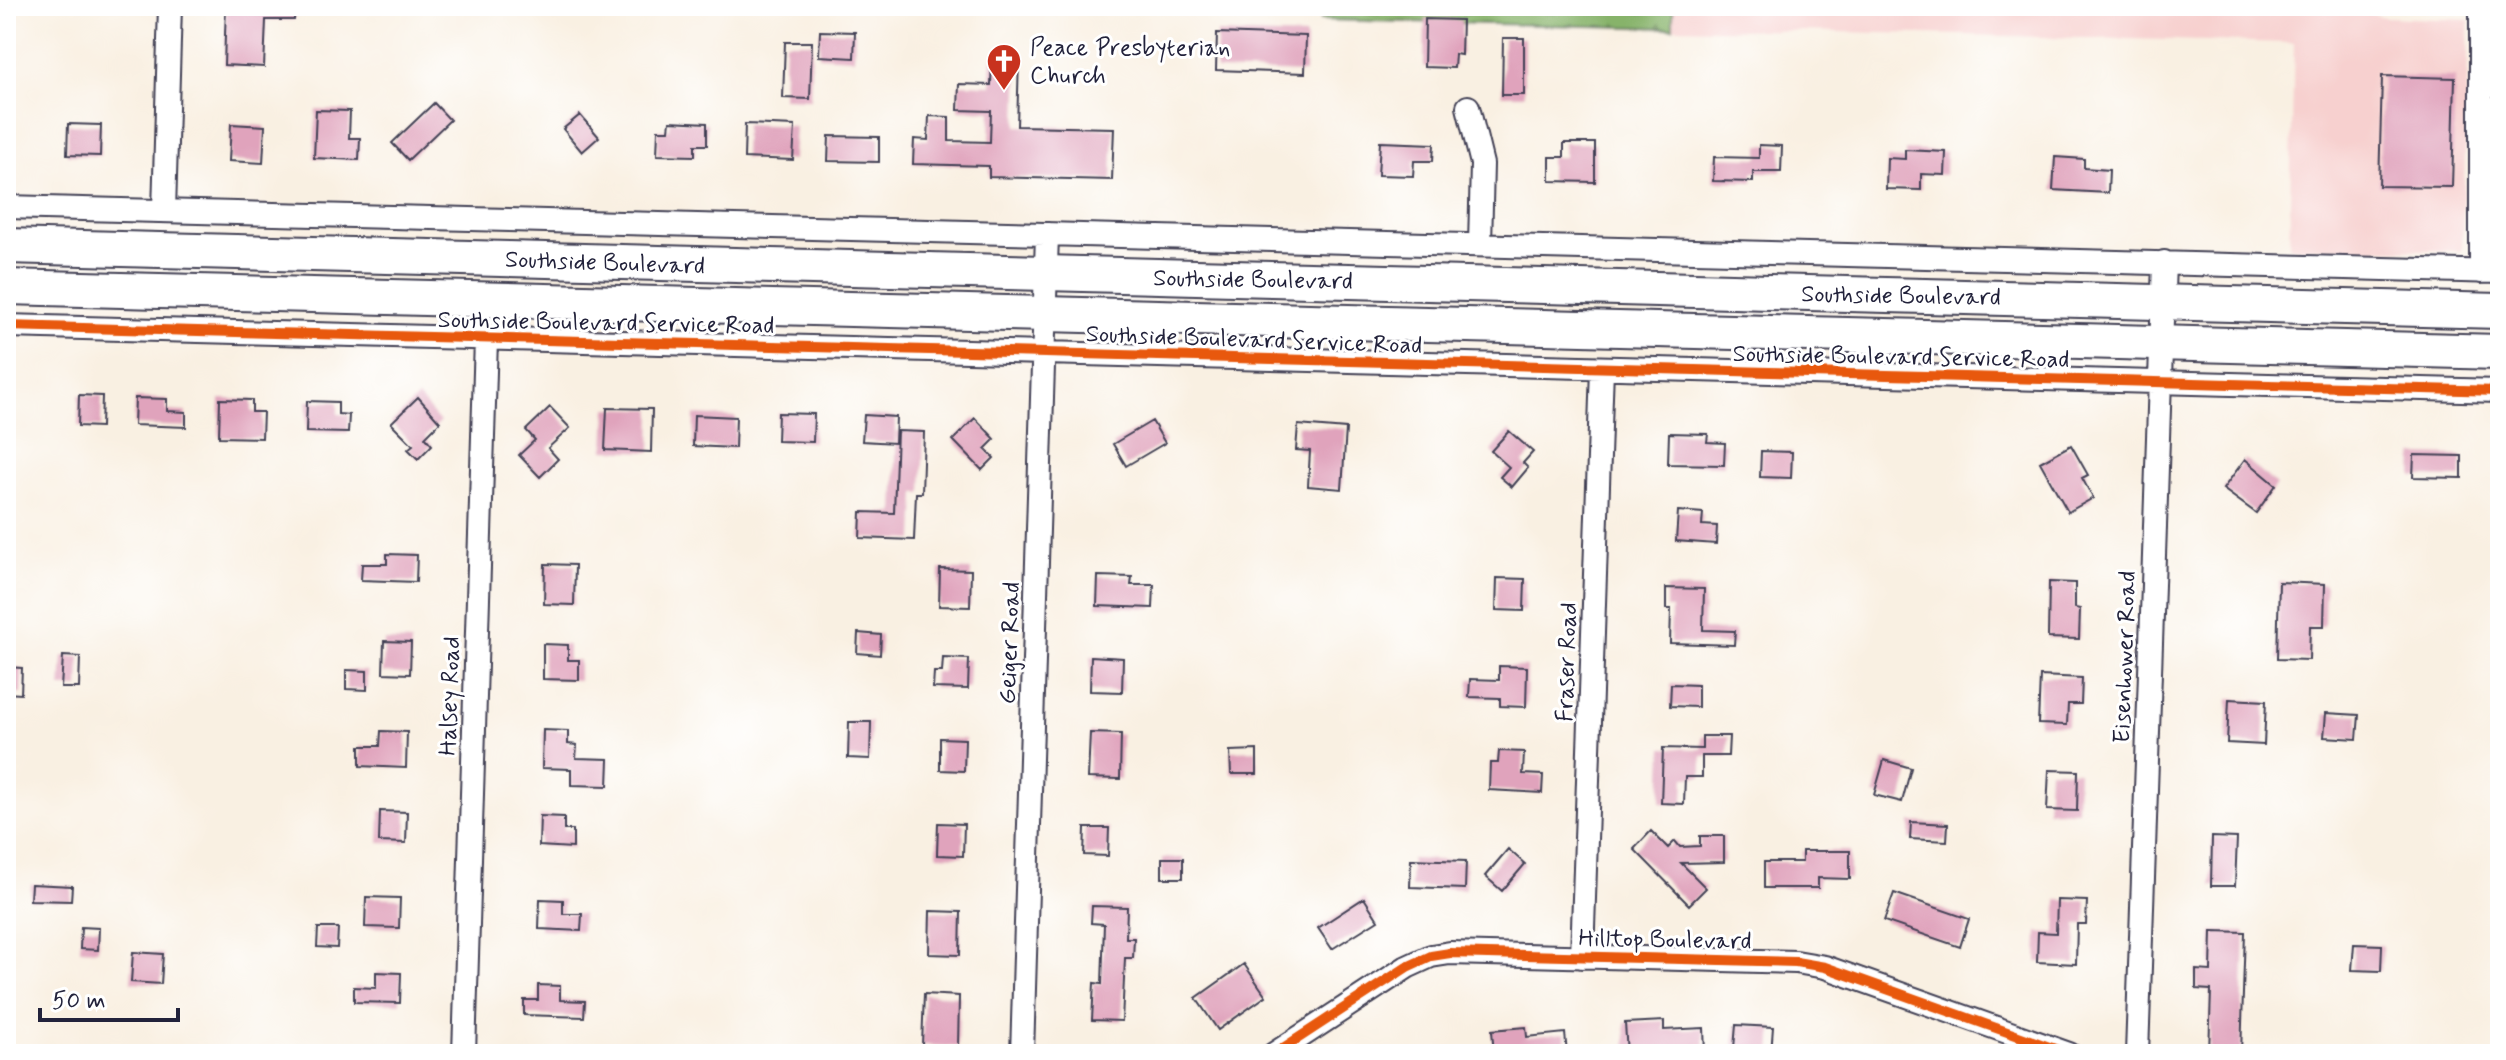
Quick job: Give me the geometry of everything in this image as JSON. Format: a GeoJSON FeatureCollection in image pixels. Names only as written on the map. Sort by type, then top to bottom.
{"type":"FeatureCollection","features":[{"type":"Feature","properties":{"kind":"highway","name":"Southside Boulevard"},"geometry":{"type":"LineString","coordinates":[[6,246],[2500,311]]}},
{"type":"Feature","properties":{"kind":"highway","name":"Southside Boulevard"},"geometry":{"type":"LineString","coordinates":[[6,287],[2500,352]]}},
{"type":"Feature","properties":{"kind":"street"},"geometry":{"type":"LineString","coordinates":[[164,211],[170,6]]}},
{"type":"Feature","properties":{"kind":"street"},"geometry":{"type":"LineString","coordinates":[[6,207],[2490,272],[2481,6]]}},
{"type":"Feature","properties":{"kind":"street"},"geometry":{"type":"LineString","coordinates":[[1468,107],[1482,164],[1480,245]]}},
{"type":"Feature","properties":{"kind":"street","name":"Geiger Road"},"geometry":{"type":"LineString","coordinates":[[1022,1054],[1047,234]]}},
{"type":"Feature","properties":{"kind":"street","name":"Eisenhower Road"},"geometry":{"type":"LineString","coordinates":[[2137,1054],[2164,262]]}},
{"type":"Feature","properties":{"kind":"street","name":"Southside Boulevard Service Road"},"geometry":{"type":"LineString","coordinates":[[6,326],[2500,391]]}},
{"type":"Feature","properties":{"kind":"street","name":"Halsey Road"},"geometry":{"type":"LineString","coordinates":[[464,1054],[486,339]]}},
{"type":"Feature","properties":{"kind":"street","name":"Fraser Road"},"geometry":{"type":"LineString","coordinates":[[1582,957],[1602,368]]}},
{"type":"Feature","properties":{"kind":"street","name":"Hilltop Boulevard"},"geometry":{"type":"LineString","coordinates":[[1274,1054],[1407,967],[1431,956],[1450,953],[1796,962],[1825,967],[2069,1054]]}},
{"type":"Feature","properties":{"kind":"shaded area"},"geometry":{"type":"Polygon","coordinates":[[[1673,6],[2332,6],[2384,17],[2469,20],[2462,251],[2289,247],[2294,43],[1673,28],[1673,6]]]}},
{"type":"Feature","properties":{"kind":"green space"},"geometry":{"type":"Polygon","coordinates":[[[1322,6],[1673,6],[1673,28],[1321,20],[1322,6]]]}},
{"type":"Feature","properties":{"kind":"building"},"geometry":{"type":"Polygon","coordinates":[[[226,6],[295,6],[294,20],[266,20],[264,67],[224,65],[226,6]]]}},
{"type":"Feature","properties":{"kind":"building"},"geometry":{"type":"Polygon","coordinates":[[[1425,19],[1462,20],[1461,55],[1455,54],[1454,68],[1424,67],[1425,19]]]}},
{"type":"Feature","properties":{"kind":"building"},"geometry":{"type":"Polygon","coordinates":[[[820,31],[855,32],[854,58],[819,56],[820,31]]]}},
{"type":"Feature","properties":{"kind":"building"},"geometry":{"type":"Polygon","coordinates":[[[1217,33],[1306,36],[1305,73],[1216,70],[1217,33]]]}},
{"type":"Feature","properties":{"kind":"building"},"geometry":{"type":"Polygon","coordinates":[[[1503,38],[1524,38],[1524,95],[1502,95],[1503,38]]]}},
{"type":"Feature","properties":{"kind":"building"},"geometry":{"type":"Polygon","coordinates":[[[785,42],[812,42],[810,99],[783,98],[785,42]]]}},
{"type":"Feature","properties":{"kind":"building","name":"Peace Presbyterian Church"},"geometry":{"type":"Polygon","coordinates":[[[992,58],[1019,59],[1017,126],[1114,128],[1112,180],[989,177],[989,166],[913,164],[914,139],[928,140],[929,116],[949,117],[949,141],[990,142],[991,111],[958,110],[959,84],[991,85],[992,58]]]}},
{"type":"Feature","properties":{"kind":"building"},"geometry":{"type":"Polygon","coordinates":[[[2382,76],[2455,78],[2452,187],[2379,186],[2382,76]]]}},
{"type":"Feature","properties":{"kind":"building"},"geometry":{"type":"Polygon","coordinates":[[[434,103],[450,120],[408,160],[392,143],[434,103]]]}},
{"type":"Feature","properties":{"kind":"building"},"geometry":{"type":"Polygon","coordinates":[[[316,110],[350,111],[349,138],[360,138],[359,160],[314,158],[316,110]]]}},
{"type":"Feature","properties":{"kind":"building"},"geometry":{"type":"Polygon","coordinates":[[[580,115],[599,137],[582,152],[563,129],[580,115]]]}},
{"type":"Feature","properties":{"kind":"building"},"geometry":{"type":"Polygon","coordinates":[[[670,121],[707,123],[707,145],[695,145],[695,156],[657,155],[658,130],[669,130],[670,121]]]}},
{"type":"Feature","properties":{"kind":"building"},"geometry":{"type":"Polygon","coordinates":[[[68,124],[101,125],[100,156],[67,155],[68,124]]]}},
{"type":"Feature","properties":{"kind":"building"},"geometry":{"type":"Polygon","coordinates":[[[231,124],[265,126],[263,163],[229,161],[231,124]]]}},
{"type":"Feature","properties":{"kind":"building"},"geometry":{"type":"Polygon","coordinates":[[[745,124],[795,126],[793,160],[744,158],[745,124]]]}},
{"type":"Feature","properties":{"kind":"building"},"geometry":{"type":"Polygon","coordinates":[[[829,136],[879,137],[879,162],[828,161],[829,136]]]}},
{"type":"Feature","properties":{"kind":"building"},"geometry":{"type":"Polygon","coordinates":[[[1380,142],[1434,144],[1433,161],[1414,161],[1413,176],[1378,175],[1380,142]]]}},
{"type":"Feature","properties":{"kind":"building"},"geometry":{"type":"Polygon","coordinates":[[[1564,143],[1595,143],[1595,182],[1550,181],[1550,157],[1564,157],[1564,143]]]}},
{"type":"Feature","properties":{"kind":"building"},"geometry":{"type":"Polygon","coordinates":[[[1759,145],[1782,146],[1781,172],[1753,172],[1753,182],[1713,181],[1714,157],[1759,158],[1759,145]]]}},
{"type":"Feature","properties":{"kind":"building"},"geometry":{"type":"Polygon","coordinates":[[[1905,150],[1946,152],[1945,175],[1921,174],[1921,190],[1886,189],[1887,158],[1905,159],[1905,150]]]}},
{"type":"Feature","properties":{"kind":"building"},"geometry":{"type":"Polygon","coordinates":[[[2055,157],[2084,159],[2084,168],[2109,170],[2108,193],[2053,190],[2055,157]]]}},
{"type":"Feature","properties":{"kind":"building"},"geometry":{"type":"Polygon","coordinates":[[[79,395],[102,396],[101,427],[78,426],[79,395]]]}},
{"type":"Feature","properties":{"kind":"building"},"geometry":{"type":"Polygon","coordinates":[[[418,397],[440,422],[425,437],[432,445],[418,459],[408,449],[413,445],[391,423],[418,397]]]}},
{"type":"Feature","properties":{"kind":"building"},"geometry":{"type":"Polygon","coordinates":[[[135,398],[167,399],[167,411],[186,412],[186,427],[134,425],[135,398]]]}},
{"type":"Feature","properties":{"kind":"building"},"geometry":{"type":"Polygon","coordinates":[[[220,399],[252,400],[252,412],[263,412],[262,438],[219,437],[220,399]]]}},
{"type":"Feature","properties":{"kind":"building"},"geometry":{"type":"Polygon","coordinates":[[[307,401],[338,402],[338,414],[349,415],[348,433],[306,432],[307,401]]]}},
{"type":"Feature","properties":{"kind":"building"},"geometry":{"type":"Polygon","coordinates":[[[550,407],[570,428],[548,448],[558,459],[540,477],[519,455],[535,440],[526,430],[550,407]]]}},
{"type":"Feature","properties":{"kind":"building"},"geometry":{"type":"Polygon","coordinates":[[[607,408],[652,409],[651,452],[605,450],[607,408]]]}},
{"type":"Feature","properties":{"kind":"building"},"geometry":{"type":"Polygon","coordinates":[[[778,413],[814,414],[813,442],[777,441],[778,413]]]}},
{"type":"Feature","properties":{"kind":"building"},"geometry":{"type":"Polygon","coordinates":[[[694,415],[736,417],[735,448],[693,446],[694,415]]]}},
{"type":"Feature","properties":{"kind":"building"},"geometry":{"type":"Polygon","coordinates":[[[864,415],[896,417],[895,443],[862,441],[864,415]]]}},
{"type":"Feature","properties":{"kind":"building"},"geometry":{"type":"Polygon","coordinates":[[[975,418],[995,439],[985,449],[994,458],[982,470],[953,440],[975,418]]]}},
{"type":"Feature","properties":{"kind":"building"},"geometry":{"type":"Polygon","coordinates":[[[1152,421],[1165,443],[1126,466],[1113,444],[1152,421]]]}},
{"type":"Feature","properties":{"kind":"building"},"geometry":{"type":"Polygon","coordinates":[[[1298,425],[1346,429],[1342,489],[1308,486],[1310,451],[1296,450],[1298,425]]]}},
{"type":"Feature","properties":{"kind":"building"},"geometry":{"type":"Polygon","coordinates":[[[897,431],[924,432],[922,493],[916,493],[914,540],[860,538],[861,512],[894,513],[897,431]]]}},
{"type":"Feature","properties":{"kind":"building"},"geometry":{"type":"Polygon","coordinates":[[[1509,431],[1533,452],[1523,463],[1528,468],[1512,487],[1500,477],[1509,467],[1491,451],[1509,431]]]}},
{"type":"Feature","properties":{"kind":"building"},"geometry":{"type":"Polygon","coordinates":[[[1669,433],[1708,434],[1707,442],[1725,443],[1724,465],[1668,464],[1669,433]]]}},
{"type":"Feature","properties":{"kind":"building"},"geometry":{"type":"Polygon","coordinates":[[[2071,445],[2088,475],[2082,478],[2093,498],[2068,512],[2040,462],[2071,445]]]}},
{"type":"Feature","properties":{"kind":"building"},"geometry":{"type":"Polygon","coordinates":[[[1761,451],[1792,452],[1791,478],[1760,477],[1761,451]]]}},
{"type":"Feature","properties":{"kind":"building"},"geometry":{"type":"Polygon","coordinates":[[[2414,455],[2462,456],[2462,478],[2413,477],[2414,455]]]}},
{"type":"Feature","properties":{"kind":"building"},"geometry":{"type":"Polygon","coordinates":[[[2245,459],[2276,485],[2256,513],[2223,489],[2245,459]]]}},
{"type":"Feature","properties":{"kind":"building"},"geometry":{"type":"Polygon","coordinates":[[[1678,511],[1703,513],[1702,525],[1717,526],[1716,544],[1676,541],[1678,511]]]}},
{"type":"Feature","properties":{"kind":"building"},"geometry":{"type":"Polygon","coordinates":[[[387,554],[417,555],[416,582],[361,580],[362,564],[387,564],[387,554]]]}},
{"type":"Feature","properties":{"kind":"building"},"geometry":{"type":"Polygon","coordinates":[[[545,564],[575,565],[574,605],[544,604],[545,564]]]}},
{"type":"Feature","properties":{"kind":"building"},"geometry":{"type":"Polygon","coordinates":[[[940,569],[971,570],[970,607],[939,606],[940,569]]]}},
{"type":"Feature","properties":{"kind":"building"},"geometry":{"type":"Polygon","coordinates":[[[1098,576],[1132,577],[1131,585],[1154,585],[1153,608],[1097,606],[1098,576]]]}},
{"type":"Feature","properties":{"kind":"building"},"geometry":{"type":"Polygon","coordinates":[[[1497,578],[1525,579],[1524,611],[1496,610],[1497,578]]]}},
{"type":"Feature","properties":{"kind":"building"},"geometry":{"type":"Polygon","coordinates":[[[2049,582],[2075,583],[2075,608],[2080,609],[2079,639],[2048,638],[2049,582]]]}},
{"type":"Feature","properties":{"kind":"building"},"geometry":{"type":"Polygon","coordinates":[[[2279,582],[2325,584],[2324,626],[2310,626],[2309,660],[2277,659],[2279,582]]]}},
{"type":"Feature","properties":{"kind":"building"},"geometry":{"type":"Polygon","coordinates":[[[1666,588],[1704,589],[1703,630],[1735,631],[1734,645],[1670,643],[1671,609],[1666,609],[1666,588]]]}},
{"type":"Feature","properties":{"kind":"building"},"geometry":{"type":"Polygon","coordinates":[[[858,633],[881,635],[880,655],[857,653],[858,633]]]}},
{"type":"Feature","properties":{"kind":"building"},"geometry":{"type":"Polygon","coordinates":[[[384,641],[411,642],[410,674],[383,673],[384,641]]]}},
{"type":"Feature","properties":{"kind":"building"},"geometry":{"type":"Polygon","coordinates":[[[543,644],[568,645],[568,660],[579,660],[579,680],[543,679],[543,644]]]}},
{"type":"Feature","properties":{"kind":"building"},"geometry":{"type":"Polygon","coordinates":[[[63,656],[80,657],[79,688],[61,688],[63,656]]]}},
{"type":"Feature","properties":{"kind":"building"},"geometry":{"type":"Polygon","coordinates":[[[1091,656],[1123,658],[1122,692],[1090,691],[1091,656]]]}},
{"type":"Feature","properties":{"kind":"building"},"geometry":{"type":"Polygon","coordinates":[[[943,658],[969,659],[968,689],[933,688],[934,672],[942,672],[943,658]]]}},
{"type":"Feature","properties":{"kind":"building"},"geometry":{"type":"Polygon","coordinates":[[[1499,666],[1527,667],[1526,707],[1500,706],[1500,698],[1469,697],[1470,679],[1499,680],[1499,666]]]}},
{"type":"Feature","properties":{"kind":"building"},"geometry":{"type":"Polygon","coordinates":[[[6,667],[22,668],[21,694],[6,693],[6,667]]]}},
{"type":"Feature","properties":{"kind":"building"},"geometry":{"type":"Polygon","coordinates":[[[346,670],[367,671],[367,690],[346,689],[346,670]]]}},
{"type":"Feature","properties":{"kind":"building"},"geometry":{"type":"Polygon","coordinates":[[[2040,676],[2082,678],[2081,704],[2068,704],[2067,725],[2038,724],[2040,676]]]}},
{"type":"Feature","properties":{"kind":"building"},"geometry":{"type":"Polygon","coordinates":[[[1671,684],[1698,685],[1698,707],[1670,706],[1671,684]]]}},
{"type":"Feature","properties":{"kind":"building"},"geometry":{"type":"Polygon","coordinates":[[[2229,699],[2266,701],[2264,745],[2227,743],[2229,699]]]}},
{"type":"Feature","properties":{"kind":"building"},"geometry":{"type":"Polygon","coordinates":[[[2326,713],[2359,715],[2357,739],[2324,737],[2326,713]]]}},
{"type":"Feature","properties":{"kind":"building"},"geometry":{"type":"Polygon","coordinates":[[[849,722],[871,722],[870,759],[848,758],[849,722]]]}},
{"type":"Feature","properties":{"kind":"building"},"geometry":{"type":"Polygon","coordinates":[[[543,730],[568,731],[568,744],[577,745],[576,758],[609,759],[608,786],[571,785],[571,769],[542,768],[543,730]]]}},
{"type":"Feature","properties":{"kind":"building"},"geometry":{"type":"Polygon","coordinates":[[[381,731],[407,732],[406,768],[360,766],[360,746],[380,746],[381,731]]]}},
{"type":"Feature","properties":{"kind":"building"},"geometry":{"type":"Polygon","coordinates":[[[1090,733],[1121,734],[1120,779],[1088,778],[1090,733]]]}},
{"type":"Feature","properties":{"kind":"building"},"geometry":{"type":"Polygon","coordinates":[[[1702,736],[1729,736],[1728,756],[1702,756],[1702,777],[1685,777],[1684,804],[1661,803],[1663,748],[1702,749],[1702,736]]]}},
{"type":"Feature","properties":{"kind":"building"},"geometry":{"type":"Polygon","coordinates":[[[940,738],[965,739],[964,771],[940,770],[940,738]]]}},
{"type":"Feature","properties":{"kind":"building"},"geometry":{"type":"Polygon","coordinates":[[[1257,750],[1257,774],[1231,774],[1230,751],[1257,750]]]}},
{"type":"Feature","properties":{"kind":"building"},"geometry":{"type":"Polygon","coordinates":[[[1499,751],[1524,752],[1523,774],[1543,775],[1542,793],[1489,790],[1490,763],[1498,763],[1499,751]]]}},
{"type":"Feature","properties":{"kind":"building"},"geometry":{"type":"Polygon","coordinates":[[[1884,760],[1911,768],[1902,802],[1874,795],[1884,760]]]}},
{"type":"Feature","properties":{"kind":"building"},"geometry":{"type":"Polygon","coordinates":[[[2049,770],[2078,771],[2077,811],[2047,810],[2049,770]]]}},
{"type":"Feature","properties":{"kind":"building"},"geometry":{"type":"Polygon","coordinates":[[[380,811],[407,812],[406,843],[379,842],[380,811]]]}},
{"type":"Feature","properties":{"kind":"building"},"geometry":{"type":"Polygon","coordinates":[[[540,816],[564,817],[564,830],[573,830],[573,848],[539,846],[540,816]]]}},
{"type":"Feature","properties":{"kind":"building"},"geometry":{"type":"Polygon","coordinates":[[[1911,822],[1948,824],[1947,841],[1910,839],[1911,822]]]}},
{"type":"Feature","properties":{"kind":"building"},"geometry":{"type":"Polygon","coordinates":[[[938,823],[964,824],[963,856],[937,855],[938,823]]]}},
{"type":"Feature","properties":{"kind":"building"},"geometry":{"type":"Polygon","coordinates":[[[1085,828],[1109,828],[1108,856],[1084,855],[1085,828]]]}},
{"type":"Feature","properties":{"kind":"building"},"geometry":{"type":"Polygon","coordinates":[[[1651,831],[1668,848],[1675,841],[1680,847],[1700,846],[1700,836],[1724,836],[1724,862],[1681,863],[1706,888],[1689,905],[1634,849],[1651,831]]]}},
{"type":"Feature","properties":{"kind":"building"},"geometry":{"type":"Polygon","coordinates":[[[2212,837],[2237,838],[2235,886],[2211,886],[2212,837]]]}},
{"type":"Feature","properties":{"kind":"building"},"geometry":{"type":"Polygon","coordinates":[[[1508,849],[1525,864],[1502,891],[1485,876],[1508,849]]]}},
{"type":"Feature","properties":{"kind":"building"},"geometry":{"type":"Polygon","coordinates":[[[1802,851],[1850,851],[1850,879],[1818,878],[1818,888],[1764,888],[1764,862],[1802,862],[1802,851]]]}},
{"type":"Feature","properties":{"kind":"building"},"geometry":{"type":"Polygon","coordinates":[[[1162,858],[1183,858],[1183,878],[1162,878],[1162,858]]]}},
{"type":"Feature","properties":{"kind":"building"},"geometry":{"type":"Polygon","coordinates":[[[1411,859],[1466,861],[1465,889],[1410,887],[1411,859]]]}},
{"type":"Feature","properties":{"kind":"building"},"geometry":{"type":"Polygon","coordinates":[[[31,884],[72,886],[71,901],[30,900],[31,884]]]}},
{"type":"Feature","properties":{"kind":"building"},"geometry":{"type":"Polygon","coordinates":[[[1894,893],[1969,919],[1960,947],[1884,921],[1894,893]]]}},
{"type":"Feature","properties":{"kind":"building"},"geometry":{"type":"Polygon","coordinates":[[[366,897],[400,898],[399,928],[365,927],[366,897]]]}},
{"type":"Feature","properties":{"kind":"building"},"geometry":{"type":"Polygon","coordinates":[[[1364,898],[1378,920],[1332,949],[1318,928],[1364,898]]]}},
{"type":"Feature","properties":{"kind":"building"},"geometry":{"type":"Polygon","coordinates":[[[540,899],[563,900],[563,914],[582,914],[581,931],[539,929],[540,899]]]}},
{"type":"Feature","properties":{"kind":"building"},"geometry":{"type":"Polygon","coordinates":[[[2057,900],[2087,901],[2086,924],[2077,924],[2076,964],[2037,962],[2038,932],[2056,933],[2057,900]]]}},
{"type":"Feature","properties":{"kind":"building"},"geometry":{"type":"Polygon","coordinates":[[[1092,906],[1127,907],[1126,938],[1134,938],[1133,958],[1125,958],[1122,1021],[1092,1020],[1094,983],[1102,984],[1104,924],[1091,923],[1092,906]]]}},
{"type":"Feature","properties":{"kind":"building"},"geometry":{"type":"Polygon","coordinates":[[[930,911],[961,912],[960,955],[929,954],[930,911]]]}},
{"type":"Feature","properties":{"kind":"building"},"geometry":{"type":"Polygon","coordinates":[[[81,927],[99,928],[98,950],[80,949],[81,927]]]}},
{"type":"Feature","properties":{"kind":"building"},"geometry":{"type":"Polygon","coordinates":[[[318,928],[338,928],[337,948],[317,947],[318,928]]]}},
{"type":"Feature","properties":{"kind":"building"},"geometry":{"type":"Polygon","coordinates":[[[2212,931],[2245,932],[2241,1054],[2209,1054],[2211,990],[2196,989],[2196,970],[2211,971],[2212,931]]]}},
{"type":"Feature","properties":{"kind":"building"},"geometry":{"type":"Polygon","coordinates":[[[2354,944],[2382,945],[2381,971],[2352,970],[2354,944]]]}},
{"type":"Feature","properties":{"kind":"building"},"geometry":{"type":"Polygon","coordinates":[[[133,952],[163,954],[161,984],[131,982],[133,952]]]}},
{"type":"Feature","properties":{"kind":"building"},"geometry":{"type":"Polygon","coordinates":[[[1244,964],[1266,996],[1218,1030],[1196,998],[1244,964]]]}},
{"type":"Feature","properties":{"kind":"building"},"geometry":{"type":"Polygon","coordinates":[[[376,972],[401,973],[400,1003],[354,1002],[354,987],[376,988],[376,972]]]}},
{"type":"Feature","properties":{"kind":"building"},"geometry":{"type":"Polygon","coordinates":[[[538,985],[560,986],[560,1000],[585,1001],[584,1017],[524,1015],[524,1000],[538,1000],[538,985]]]}},
{"type":"Feature","properties":{"kind":"building"},"geometry":{"type":"Polygon","coordinates":[[[924,994],[959,996],[958,1047],[922,1045],[924,994]]]}},
{"type":"Feature","properties":{"kind":"building"},"geometry":{"type":"Polygon","coordinates":[[[1664,1021],[1664,1030],[1704,1028],[1705,1054],[1627,1054],[1625,1023],[1664,1021]]]}},
{"type":"Feature","properties":{"kind":"building"},"geometry":{"type":"Polygon","coordinates":[[[1736,1025],[1773,1027],[1771,1054],[1754,1054],[1754,1050],[1734,1048],[1736,1025]]]}},
{"type":"Feature","properties":{"kind":"building"},"geometry":{"type":"Polygon","coordinates":[[[1526,1027],[1527,1037],[1565,1033],[1567,1054],[1494,1054],[1492,1030],[1526,1027]]]}},
{"type":"Feature","properties":{"kind":"cycle path"},"geometry":{"type":"LineString","coordinates":[[6,326],[2500,391]]}},
{"type":"Feature","properties":{"kind":"cycle path"},"geometry":{"type":"LineString","coordinates":[[1274,1054],[1407,967],[1431,956],[1450,953],[1796,962],[1825,967],[2069,1054]]}},
{"type":"Feature","properties":{"kind":"place","name":"Peace Presbyterian Church"},"geometry":{"type":"Point","coordinates":[1004,92]}}]}
